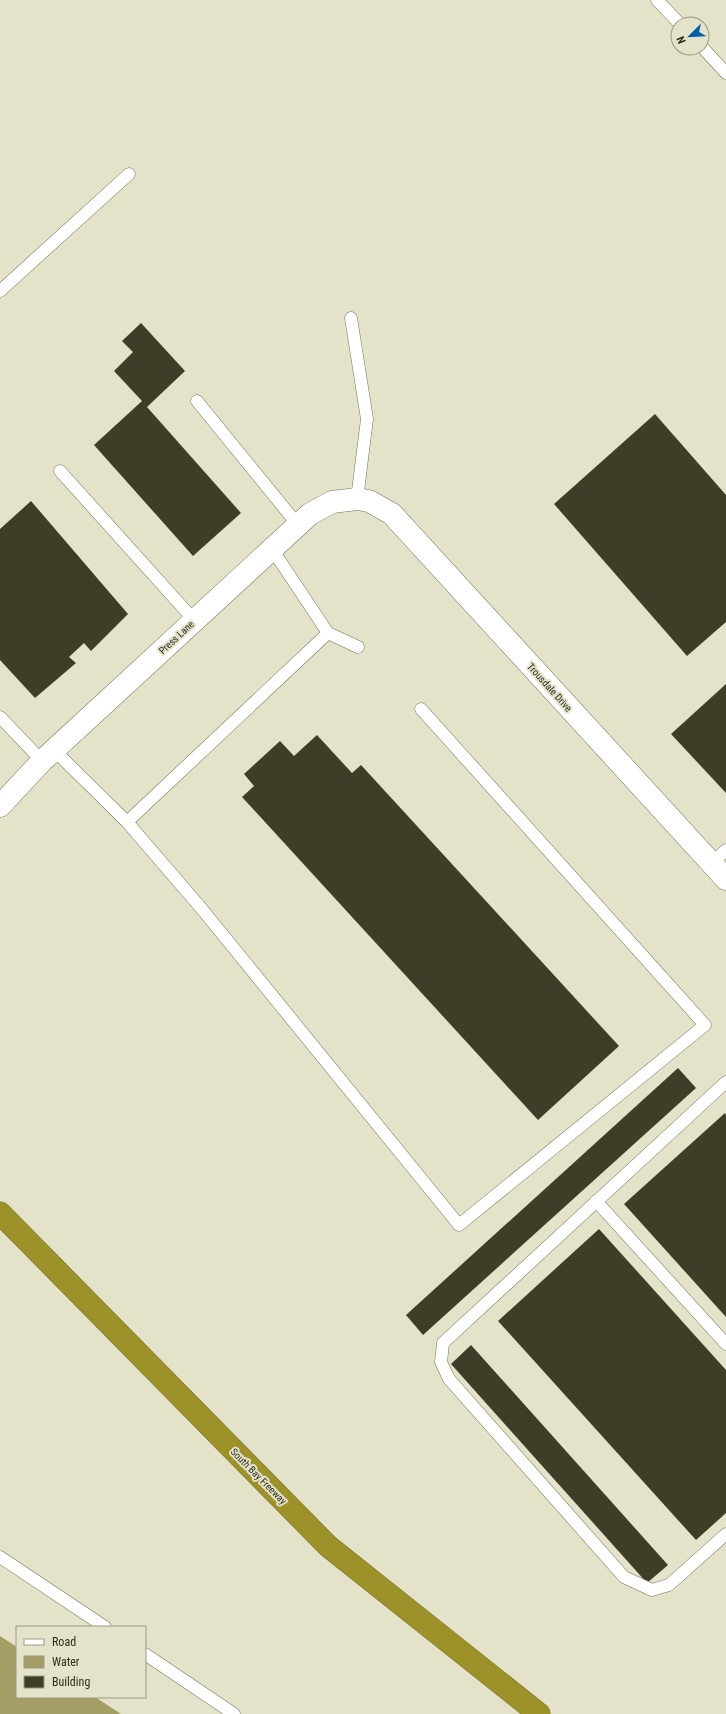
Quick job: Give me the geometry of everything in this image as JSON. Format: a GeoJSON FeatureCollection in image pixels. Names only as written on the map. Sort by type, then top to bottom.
{"type":"FeatureCollection","features":[{"type":"Feature","properties":{"kind":"highway","name":"South Bay Freeway"},"geometry":{"type":"LineString","coordinates":[[0,1214],[328,1546],[539,1714]]}},
{"type":"Feature","properties":{"kind":"street","name":"Press Lane"},"geometry":{"type":"LineString","coordinates":[[0,806],[48,755],[310,514],[332,502],[363,500]]}},
{"type":"Feature","properties":{"kind":"street","name":"Trousdale Drive"},"geometry":{"type":"LineString","coordinates":[[363,500],[392,514],[719,856],[726,879]]}},
{"type":"Feature","properties":{"kind":"lane"},"geometry":{"type":"LineString","coordinates":[[657,0],[672,16]]}},
{"type":"Feature","properties":{"kind":"lane"},"geometry":{"type":"LineString","coordinates":[[710,56],[726,73]]}},
{"type":"Feature","properties":{"kind":"lane"},"geometry":{"type":"LineString","coordinates":[[0,291],[129,174]]}},
{"type":"Feature","properties":{"kind":"lane"},"geometry":{"type":"LineString","coordinates":[[351,318],[367,419],[363,500]]}},
{"type":"Feature","properties":{"kind":"lane"},"geometry":{"type":"LineString","coordinates":[[197,401],[298,525]]}},
{"type":"Feature","properties":{"kind":"lane"},"geometry":{"type":"LineString","coordinates":[[60,471],[194,620]]}},
{"type":"Feature","properties":{"kind":"lane"},"geometry":{"type":"LineString","coordinates":[[272,549],[328,633],[358,646]]}},
{"type":"Feature","properties":{"kind":"lane"},"geometry":{"type":"LineString","coordinates":[[127,822],[328,633]]}},
{"type":"Feature","properties":{"kind":"lane"},"geometry":{"type":"LineString","coordinates":[[0,717],[48,755],[127,822],[202,908],[459,1225],[705,1025],[421,708]]}},
{"type":"Feature","properties":{"kind":"lane"},"geometry":{"type":"LineString","coordinates":[[724,1086],[596,1201],[443,1343],[441,1362],[449,1379],[624,1577],[652,1590],[669,1584],[726,1534]]}},
{"type":"Feature","properties":{"kind":"lane"},"geometry":{"type":"LineString","coordinates":[[596,1201],[726,1344]]}},
{"type":"Feature","properties":{"kind":"lane"},"geometry":{"type":"LineString","coordinates":[[0,1557],[103,1626]]}},
{"type":"Feature","properties":{"kind":"lane"},"geometry":{"type":"LineString","coordinates":[[146,1655],[234,1714]]}},
{"type":"Feature","properties":{"kind":"water"},"geometry":{"type":"Polygon","coordinates":[[[0,1636],[16,1646],[16,1698],[97,1698],[121,1714],[0,1714],[0,1636]]]}},
{"type":"Feature","properties":{"kind":"building"},"geometry":{"type":"Polygon","coordinates":[[[141,323],[185,371],[147,407],[241,513],[193,556],[94,445],[142,401],[114,371],[133,352],[122,341],[141,323]]]}},
{"type":"Feature","properties":{"kind":"building"},"geometry":{"type":"Polygon","coordinates":[[[655,414],[726,495],[726,622],[687,656],[554,504],[655,414]]]}},
{"type":"Feature","properties":{"kind":"building"},"geometry":{"type":"Polygon","coordinates":[[[31,501],[128,614],[91,651],[84,643],[69,657],[76,663],[35,698],[0,660],[0,529],[31,501]]]}},
{"type":"Feature","properties":{"kind":"building"},"geometry":{"type":"Polygon","coordinates":[[[726,684],[726,793],[671,734],[726,684]]]}},
{"type":"Feature","properties":{"kind":"building"},"geometry":{"type":"Polygon","coordinates":[[[317,735],[352,773],[361,765],[619,1046],[538,1120],[242,797],[254,786],[244,774],[280,741],[294,756],[317,735]]]}},
{"type":"Feature","properties":{"kind":"building"},"geometry":{"type":"Polygon","coordinates":[[[678,1068],[696,1088],[423,1335],[406,1315],[678,1068]]]}},
{"type":"Feature","properties":{"kind":"building"},"geometry":{"type":"Polygon","coordinates":[[[725,1113],[726,1115],[726,1317],[624,1204],[725,1113]]]}},
{"type":"Feature","properties":{"kind":"building"},"geometry":{"type":"Polygon","coordinates":[[[599,1229],[726,1370],[726,1513],[696,1540],[498,1321],[599,1229]]]}},
{"type":"Feature","properties":{"kind":"building"},"geometry":{"type":"Polygon","coordinates":[[[471,1345],[668,1565],[647,1583],[451,1364],[471,1345]]]}}]}
